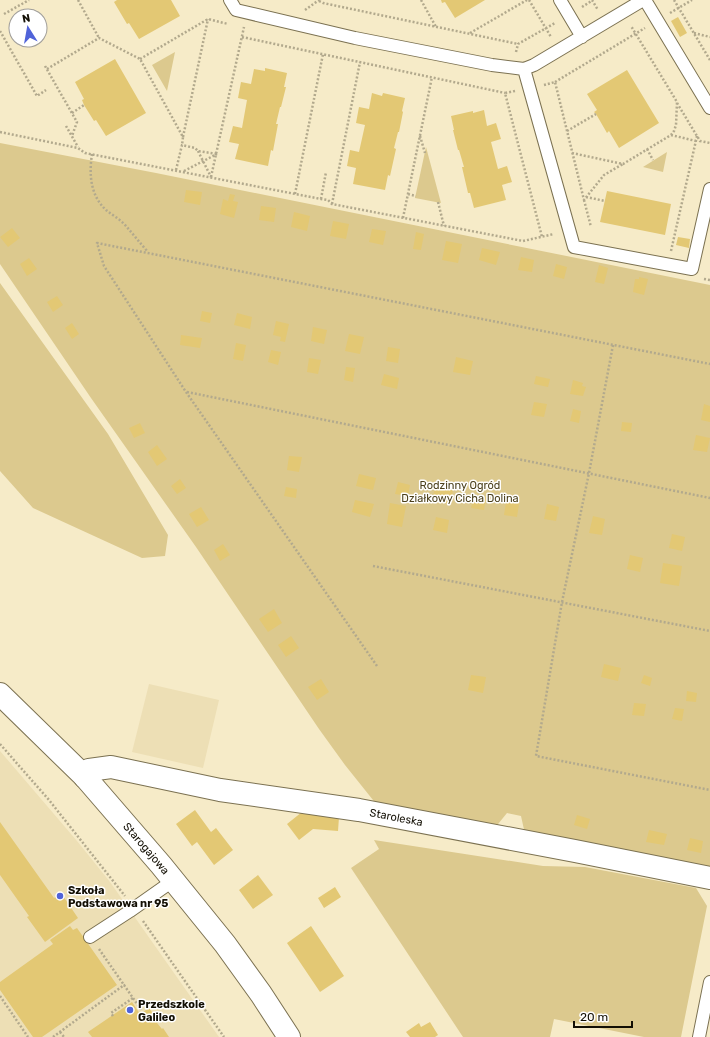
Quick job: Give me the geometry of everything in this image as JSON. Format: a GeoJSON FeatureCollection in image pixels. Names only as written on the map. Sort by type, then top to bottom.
{"type":"FeatureCollection","features":[{"type":"Feature","properties":{"kind":"street","name":"Starogajowa"},"geometry":{"type":"LineString","coordinates":[[0,694],[84,777],[174,880],[225,944],[261,994],[289,1037]]}},
{"type":"Feature","properties":{"kind":"street","name":"Staroleska"},"geometry":{"type":"LineString","coordinates":[[84,777],[89,770],[111,768],[220,790],[359,810],[710,878]]}},
{"type":"Feature","properties":{"kind":"lane"},"geometry":{"type":"LineString","coordinates":[[230,0],[236,10],[247,13],[355,38],[518,68],[534,65],[644,0],[658,20],[710,108]]}},
{"type":"Feature","properties":{"kind":"lane"},"geometry":{"type":"LineString","coordinates":[[560,0],[582,37]]}},
{"type":"Feature","properties":{"kind":"lane"},"geometry":{"type":"LineString","coordinates":[[518,68],[530,88],[574,247],[692,269],[710,189]]}},
{"type":"Feature","properties":{"kind":"lane"},"geometry":{"type":"LineString","coordinates":[[90,937],[174,880]]}},
{"type":"Feature","properties":{"kind":"lane"},"geometry":{"type":"LineString","coordinates":[[699,1037],[710,982]]}},
{"type":"Feature","properties":{"kind":"path"},"geometry":{"type":"LineString","coordinates":[[4,14],[29,0]]}},
{"type":"Feature","properties":{"kind":"path"},"geometry":{"type":"LineString","coordinates":[[78,0],[99,38],[140,59],[183,137]]}},
{"type":"Feature","properties":{"kind":"path"},"geometry":{"type":"LineString","coordinates":[[421,0],[436,26]]}},
{"type":"Feature","properties":{"kind":"path"},"geometry":{"type":"LineString","coordinates":[[470,33],[528,0],[559,50]]}},
{"type":"Feature","properties":{"kind":"path"},"geometry":{"type":"LineString","coordinates":[[674,0],[710,60]]}},
{"type":"Feature","properties":{"kind":"path"},"geometry":{"type":"LineString","coordinates":[[242,37],[505,93],[554,82],[692,0]]}},
{"type":"Feature","properties":{"kind":"path"},"geometry":{"type":"LineString","coordinates":[[318,1],[518,44],[546,29],[569,14]]}},
{"type":"Feature","properties":{"kind":"path"},"geometry":{"type":"LineString","coordinates":[[622,12],[700,141],[710,143]]}},
{"type":"Feature","properties":{"kind":"path"},"geometry":{"type":"LineString","coordinates":[[212,177],[247,13]]}},
{"type":"Feature","properties":{"kind":"path"},"geometry":{"type":"LineString","coordinates":[[140,59],[208,19],[232,25]]}},
{"type":"Feature","properties":{"kind":"path"},"geometry":{"type":"LineString","coordinates":[[176,170],[208,19]]}},
{"type":"Feature","properties":{"kind":"path"},"geometry":{"type":"LineString","coordinates":[[0,31],[37,96],[46,90]]}},
{"type":"Feature","properties":{"kind":"path"},"geometry":{"type":"LineString","coordinates":[[694,33],[710,37]]}},
{"type":"Feature","properties":{"kind":"path"},"geometry":{"type":"LineString","coordinates":[[72,136],[77,122],[46,67],[78,51],[99,38]]}},
{"type":"Feature","properties":{"kind":"path"},"geometry":{"type":"LineString","coordinates":[[518,44],[518,68]]}},
{"type":"Feature","properties":{"kind":"path"},"geometry":{"type":"LineString","coordinates":[[75,46],[78,51]]}},
{"type":"Feature","properties":{"kind":"path"},"geometry":{"type":"LineString","coordinates":[[295,194],[323,54]]}},
{"type":"Feature","properties":{"kind":"path"},"geometry":{"type":"LineString","coordinates":[[332,204],[360,62]]}},
{"type":"Feature","properties":{"kind":"path"},"geometry":{"type":"LineString","coordinates":[[403,218],[432,77]]}},
{"type":"Feature","properties":{"kind":"path"},"geometry":{"type":"LineString","coordinates":[[554,82],[585,198],[591,227]]}},
{"type":"Feature","properties":{"kind":"path"},"geometry":{"type":"LineString","coordinates":[[505,93],[542,237]]}},
{"type":"Feature","properties":{"kind":"path"},"geometry":{"type":"LineString","coordinates":[[585,198],[604,175],[671,135],[676,125],[677,102]]}},
{"type":"Feature","properties":{"kind":"path"},"geometry":{"type":"LineString","coordinates":[[72,113],[84,105]]}},
{"type":"Feature","properties":{"kind":"path"},"geometry":{"type":"LineString","coordinates":[[567,131],[596,114]]}},
{"type":"Feature","properties":{"kind":"path"},"geometry":{"type":"LineString","coordinates":[[66,126],[78,148]]}},
{"type":"Feature","properties":{"kind":"path"},"geometry":{"type":"LineString","coordinates":[[0,132],[78,148],[85,153],[328,200],[332,204],[523,241],[569,230]]}},
{"type":"Feature","properties":{"kind":"path"},"geometry":{"type":"LineString","coordinates":[[420,135],[425,153]]}},
{"type":"Feature","properties":{"kind":"path"},"geometry":{"type":"LineString","coordinates":[[671,135],[696,141]]}},
{"type":"Feature","properties":{"kind":"path"},"geometry":{"type":"LineString","coordinates":[[668,264],[697,136]]}},
{"type":"Feature","properties":{"kind":"path"},"geometry":{"type":"LineString","coordinates":[[182,145],[195,148],[198,151],[216,154]]}},
{"type":"Feature","properties":{"kind":"path"},"geometry":{"type":"LineString","coordinates":[[647,149],[654,160]]}},
{"type":"Feature","properties":{"kind":"path"},"geometry":{"type":"LineString","coordinates":[[198,151],[212,177]]}},
{"type":"Feature","properties":{"kind":"path"},"geometry":{"type":"LineString","coordinates":[[572,153],[623,164]]}},
{"type":"Feature","properties":{"kind":"path"},"geometry":{"type":"LineString","coordinates":[[92,154],[90,170],[94,192],[98,200],[105,209],[125,225],[148,253]]}},
{"type":"Feature","properties":{"kind":"path"},"geometry":{"type":"LineString","coordinates":[[184,172],[216,154]]}},
{"type":"Feature","properties":{"kind":"path"},"geometry":{"type":"LineString","coordinates":[[321,199],[326,172]]}},
{"type":"Feature","properties":{"kind":"path"},"geometry":{"type":"LineString","coordinates":[[408,194],[416,196]]}},
{"type":"Feature","properties":{"kind":"path"},"geometry":{"type":"LineString","coordinates":[[585,198],[604,201]]}},
{"type":"Feature","properties":{"kind":"path"},"geometry":{"type":"LineString","coordinates":[[438,202],[444,226]]}},
{"type":"Feature","properties":{"kind":"path"},"geometry":{"type":"LineString","coordinates":[[377,666],[186,392],[104,266],[96,243],[710,364]]}},
{"type":"Feature","properties":{"kind":"path"},"geometry":{"type":"LineString","coordinates":[[613,345],[589,473],[562,602],[536,756],[710,790]]}},
{"type":"Feature","properties":{"kind":"path"},"geometry":{"type":"LineString","coordinates":[[186,392],[710,498]]}},
{"type":"Feature","properties":{"kind":"path"},"geometry":{"type":"LineString","coordinates":[[373,566],[710,631]]}},
{"type":"Feature","properties":{"kind":"path"},"geometry":{"type":"LineString","coordinates":[[0,744],[49,800],[134,908],[224,1037]]}},
{"type":"Feature","properties":{"kind":"path"},"geometry":{"type":"LineString","coordinates":[[90,937],[142,1011]]}},
{"type":"Feature","properties":{"kind":"path"},"geometry":{"type":"LineString","coordinates":[[53,1037],[124,984]]}},
{"type":"Feature","properties":{"kind":"path"},"geometry":{"type":"LineString","coordinates":[[0,996],[28,1037]]}},
{"type":"Feature","properties":{"kind":"path"},"geometry":{"type":"LineString","coordinates":[[113,1016],[111,1013],[133,998]]}},
{"type":"Feature","properties":{"kind":"path"},"geometry":{"type":"LineString","coordinates":[[60,1032],[64,1037]]}},
{"type":"Feature","properties":{"kind":"shaded area"},"geometry":{"type":"Polygon","coordinates":[[[149,684],[219,700],[203,768],[132,752],[149,684]]]}},
{"type":"Feature","properties":{"kind":"shaded area","name":"Szkoła Podstawowa nr 95"},"geometry":{"type":"Polygon","coordinates":[[[0,751],[110,882],[219,1037],[0,1037],[0,751]]]}},
{"type":"Feature","properties":{"kind":"green space"},"geometry":{"type":"Polygon","coordinates":[[[175,52],[167,91],[152,65],[175,52]]]}},
{"type":"Feature","properties":{"kind":"green space","name":"Rodzinny Ogród Działkowy Cicha Dolina"},"geometry":{"type":"Polygon","coordinates":[[[0,143],[710,285],[710,872],[525,834],[521,816],[507,813],[494,829],[377,805],[319,729],[196,547],[91,398],[0,264],[0,143]]]}},
{"type":"Feature","properties":{"kind":"green space"},"geometry":{"type":"Polygon","coordinates":[[[426,147],[441,203],[415,198],[426,147]]]}},
{"type":"Feature","properties":{"kind":"green space"},"geometry":{"type":"Polygon","coordinates":[[[667,152],[663,172],[643,167],[667,152]]]}},
{"type":"Feature","properties":{"kind":"green space"},"geometry":{"type":"Polygon","coordinates":[[[0,283],[108,434],[168,535],[165,556],[142,558],[33,508],[0,471],[0,283]]]}},
{"type":"Feature","properties":{"kind":"green space"},"geometry":{"type":"Polygon","coordinates":[[[374,840],[543,866],[585,867],[696,888],[707,906],[681,1037],[644,1037],[554,1019],[550,1037],[463,1037],[351,868],[379,849],[374,840]]]}},
{"type":"Feature","properties":{"kind":"building"},"geometry":{"type":"Polygon","coordinates":[[[117,0],[171,0],[180,16],[139,39],[129,23],[127,24],[114,2],[117,0]]]}},
{"type":"Feature","properties":{"kind":"building"},"geometry":{"type":"Polygon","coordinates":[[[441,0],[485,0],[455,18],[445,2],[442,3],[441,0]]]}},
{"type":"Feature","properties":{"kind":"building"},"geometry":{"type":"Polygon","coordinates":[[[678,17],[687,33],[680,37],[671,21],[678,17]]]}},
{"type":"Feature","properties":{"kind":"building"},"geometry":{"type":"Polygon","coordinates":[[[115,59],[146,113],[106,136],[84,105],[82,100],[84,99],[75,82],[115,59]]]}},
{"type":"Feature","properties":{"kind":"building"},"geometry":{"type":"Polygon","coordinates":[[[265,68],[287,73],[284,87],[286,87],[276,124],[278,124],[273,151],[271,150],[268,166],[235,159],[239,144],[229,142],[233,126],[242,128],[247,100],[238,98],[241,82],[251,84],[254,69],[265,71],[265,68]]]}},
{"type":"Feature","properties":{"kind":"building"},"geometry":{"type":"Polygon","coordinates":[[[627,70],[659,123],[619,148],[609,131],[607,133],[594,112],[597,110],[587,94],[627,70]]]}},
{"type":"Feature","properties":{"kind":"building"},"geometry":{"type":"Polygon","coordinates":[[[372,93],[382,96],[383,93],[405,98],[399,132],[394,148],[396,149],[390,176],[388,175],[385,190],[353,184],[356,168],[347,166],[350,150],[359,152],[365,125],[356,123],[359,107],[369,109],[372,93]]]}},
{"type":"Feature","properties":{"kind":"building"},"geometry":{"type":"Polygon","coordinates":[[[484,110],[487,126],[496,123],[501,139],[491,142],[498,169],[507,166],[512,182],[502,185],[506,200],[474,208],[470,193],[468,193],[462,167],[464,167],[458,150],[451,116],[484,110]]]}},
{"type":"Feature","properties":{"kind":"building"},"geometry":{"type":"Polygon","coordinates":[[[186,190],[202,192],[200,205],[184,202],[186,190]]]}},
{"type":"Feature","properties":{"kind":"building"},"geometry":{"type":"Polygon","coordinates":[[[607,191],[671,204],[665,235],[600,222],[607,191]]]}},
{"type":"Feature","properties":{"kind":"building"},"geometry":{"type":"Polygon","coordinates":[[[230,194],[235,195],[233,201],[238,202],[234,218],[220,214],[223,199],[228,201],[230,194]]]}},
{"type":"Feature","properties":{"kind":"building"},"geometry":{"type":"Polygon","coordinates":[[[261,206],[276,208],[274,222],[259,220],[261,206]]]}},
{"type":"Feature","properties":{"kind":"building"},"geometry":{"type":"Polygon","coordinates":[[[294,212],[310,216],[307,231],[291,227],[294,212]]]}},
{"type":"Feature","properties":{"kind":"building"},"geometry":{"type":"Polygon","coordinates":[[[333,221],[349,224],[346,239],[330,236],[333,221]]]}},
{"type":"Feature","properties":{"kind":"building"},"geometry":{"type":"Polygon","coordinates":[[[12,228],[20,238],[8,247],[0,237],[12,228]]]}},
{"type":"Feature","properties":{"kind":"building"},"geometry":{"type":"Polygon","coordinates":[[[372,229],[386,231],[383,245],[369,242],[372,229]]]}},
{"type":"Feature","properties":{"kind":"building"},"geometry":{"type":"Polygon","coordinates":[[[416,232],[424,234],[421,250],[413,249],[416,232]]]}},
{"type":"Feature","properties":{"kind":"building"},"geometry":{"type":"Polygon","coordinates":[[[678,237],[690,239],[689,248],[676,245],[678,237]]]}},
{"type":"Feature","properties":{"kind":"building"},"geometry":{"type":"Polygon","coordinates":[[[446,241],[462,244],[458,263],[442,260],[446,241]]]}},
{"type":"Feature","properties":{"kind":"building"},"geometry":{"type":"Polygon","coordinates":[[[482,248],[500,252],[496,265],[479,260],[482,248]]]}},
{"type":"Feature","properties":{"kind":"building"},"geometry":{"type":"Polygon","coordinates":[[[521,257],[534,260],[532,272],[518,270],[521,257]]]}},
{"type":"Feature","properties":{"kind":"building"},"geometry":{"type":"Polygon","coordinates":[[[29,258],[37,269],[27,276],[20,264],[29,258]]]}},
{"type":"Feature","properties":{"kind":"building"},"geometry":{"type":"Polygon","coordinates":[[[556,264],[567,267],[564,279],[553,276],[556,264]]]}},
{"type":"Feature","properties":{"kind":"building"},"geometry":{"type":"Polygon","coordinates":[[[599,265],[608,268],[604,284],[595,282],[599,265]]]}},
{"type":"Feature","properties":{"kind":"building"},"geometry":{"type":"Polygon","coordinates":[[[639,277],[648,279],[644,295],[633,292],[635,279],[639,279],[639,277]]]}},
{"type":"Feature","properties":{"kind":"building"},"geometry":{"type":"Polygon","coordinates":[[[57,296],[63,305],[53,312],[47,302],[57,296]]]}},
{"type":"Feature","properties":{"kind":"building"},"geometry":{"type":"Polygon","coordinates":[[[202,311],[212,313],[210,323],[200,321],[202,311]]]}},
{"type":"Feature","properties":{"kind":"building"},"geometry":{"type":"Polygon","coordinates":[[[237,313],[252,317],[250,329],[234,325],[237,313]]]}},
{"type":"Feature","properties":{"kind":"building"},"geometry":{"type":"Polygon","coordinates":[[[276,321],[289,324],[285,342],[280,341],[281,337],[273,335],[276,321]]]}},
{"type":"Feature","properties":{"kind":"building"},"geometry":{"type":"Polygon","coordinates":[[[72,323],[79,334],[72,339],[65,328],[72,323]]]}},
{"type":"Feature","properties":{"kind":"building"},"geometry":{"type":"Polygon","coordinates":[[[313,327],[327,330],[324,344],[311,341],[313,327]]]}},
{"type":"Feature","properties":{"kind":"building"},"geometry":{"type":"Polygon","coordinates":[[[349,334],[364,337],[360,354],[345,351],[349,334]]]}},
{"type":"Feature","properties":{"kind":"building"},"geometry":{"type":"Polygon","coordinates":[[[181,335],[202,338],[200,348],[180,345],[181,335]]]}},
{"type":"Feature","properties":{"kind":"building"},"geometry":{"type":"Polygon","coordinates":[[[236,343],[246,345],[243,361],[233,359],[236,343]]]}},
{"type":"Feature","properties":{"kind":"building"},"geometry":{"type":"Polygon","coordinates":[[[388,347],[400,349],[398,363],[386,361],[388,347]]]}},
{"type":"Feature","properties":{"kind":"building"},"geometry":{"type":"Polygon","coordinates":[[[271,350],[281,352],[278,365],[268,362],[271,350]]]}},
{"type":"Feature","properties":{"kind":"building"},"geometry":{"type":"Polygon","coordinates":[[[456,357],[473,361],[470,375],[453,372],[456,357]]]}},
{"type":"Feature","properties":{"kind":"building"},"geometry":{"type":"Polygon","coordinates":[[[309,358],[321,360],[318,374],[307,372],[309,358]]]}},
{"type":"Feature","properties":{"kind":"building"},"geometry":{"type":"Polygon","coordinates":[[[346,367],[355,368],[353,382],[344,380],[346,367]]]}},
{"type":"Feature","properties":{"kind":"building"},"geometry":{"type":"Polygon","coordinates":[[[384,374],[399,378],[397,389],[381,385],[384,374]]]}},
{"type":"Feature","properties":{"kind":"building"},"geometry":{"type":"Polygon","coordinates":[[[536,376],[550,379],[548,387],[534,384],[536,376]]]}},
{"type":"Feature","properties":{"kind":"building"},"geometry":{"type":"Polygon","coordinates":[[[573,380],[583,383],[582,386],[586,387],[583,396],[570,394],[573,380]]]}},
{"type":"Feature","properties":{"kind":"building"},"geometry":{"type":"Polygon","coordinates":[[[534,402],[547,404],[544,417],[531,415],[534,402]]]}},
{"type":"Feature","properties":{"kind":"building"},"geometry":{"type":"Polygon","coordinates":[[[704,404],[710,406],[710,422],[701,420],[704,404]]]}},
{"type":"Feature","properties":{"kind":"building"},"geometry":{"type":"Polygon","coordinates":[[[573,409],[581,411],[579,423],[570,421],[573,409]]]}},
{"type":"Feature","properties":{"kind":"building"},"geometry":{"type":"Polygon","coordinates":[[[622,422],[632,423],[631,432],[621,431],[622,422]]]}},
{"type":"Feature","properties":{"kind":"building"},"geometry":{"type":"Polygon","coordinates":[[[140,423],[145,433],[134,438],[129,428],[140,423]]]}},
{"type":"Feature","properties":{"kind":"building"},"geometry":{"type":"Polygon","coordinates":[[[696,435],[710,438],[707,452],[693,450],[696,435]]]}},
{"type":"Feature","properties":{"kind":"building"},"geometry":{"type":"Polygon","coordinates":[[[157,445],[167,459],[157,466],[148,452],[157,445]]]}},
{"type":"Feature","properties":{"kind":"building"},"geometry":{"type":"Polygon","coordinates":[[[289,456],[302,457],[299,472],[287,470],[289,456]]]}},
{"type":"Feature","properties":{"kind":"building"},"geometry":{"type":"Polygon","coordinates":[[[359,474],[376,478],[373,490],[356,486],[359,474]]]}},
{"type":"Feature","properties":{"kind":"building"},"geometry":{"type":"Polygon","coordinates":[[[180,479],[186,488],[177,494],[171,486],[180,479]]]}},
{"type":"Feature","properties":{"kind":"building"},"geometry":{"type":"Polygon","coordinates":[[[398,482],[410,485],[408,496],[395,494],[398,482]]]}},
{"type":"Feature","properties":{"kind":"building"},"geometry":{"type":"Polygon","coordinates":[[[286,487],[297,489],[296,498],[284,496],[286,487]]]}},
{"type":"Feature","properties":{"kind":"building"},"geometry":{"type":"Polygon","coordinates":[[[435,487],[453,490],[451,504],[432,501],[435,487]]]}},
{"type":"Feature","properties":{"kind":"building"},"geometry":{"type":"Polygon","coordinates":[[[474,495],[486,497],[484,510],[471,508],[474,495]]]}},
{"type":"Feature","properties":{"kind":"building"},"geometry":{"type":"Polygon","coordinates":[[[507,496],[520,498],[517,517],[504,515],[507,496]]]}},
{"type":"Feature","properties":{"kind":"building"},"geometry":{"type":"Polygon","coordinates":[[[355,500],[374,504],[370,517],[352,512],[355,500]]]}},
{"type":"Feature","properties":{"kind":"building"},"geometry":{"type":"Polygon","coordinates":[[[390,503],[406,506],[402,527],[387,524],[390,503]]]}},
{"type":"Feature","properties":{"kind":"building"},"geometry":{"type":"Polygon","coordinates":[[[547,504],[559,507],[556,521],[544,519],[547,504]]]}},
{"type":"Feature","properties":{"kind":"building"},"geometry":{"type":"Polygon","coordinates":[[[201,507],[209,520],[197,527],[189,514],[201,507]]]}},
{"type":"Feature","properties":{"kind":"building"},"geometry":{"type":"Polygon","coordinates":[[[593,516],[605,519],[602,535],[589,533],[593,516]]]}},
{"type":"Feature","properties":{"kind":"building"},"geometry":{"type":"Polygon","coordinates":[[[436,517],[449,520],[447,533],[433,530],[436,517]]]}},
{"type":"Feature","properties":{"kind":"building"},"geometry":{"type":"Polygon","coordinates":[[[672,534],[685,537],[682,551],[669,548],[672,534]]]}},
{"type":"Feature","properties":{"kind":"building"},"geometry":{"type":"Polygon","coordinates":[[[223,544],[230,555],[220,561],[214,550],[223,544]]]}},
{"type":"Feature","properties":{"kind":"building"},"geometry":{"type":"Polygon","coordinates":[[[630,555],[643,558],[640,572],[627,569],[630,555]]]}},
{"type":"Feature","properties":{"kind":"building"},"geometry":{"type":"Polygon","coordinates":[[[663,563],[682,566],[679,586],[660,583],[663,563]]]}},
{"type":"Feature","properties":{"kind":"building"},"geometry":{"type":"Polygon","coordinates":[[[274,609],[282,623],[268,632],[259,619],[274,609]]]}},
{"type":"Feature","properties":{"kind":"building"},"geometry":{"type":"Polygon","coordinates":[[[291,636],[299,648],[286,657],[278,645],[291,636]]]}},
{"type":"Feature","properties":{"kind":"building"},"geometry":{"type":"Polygon","coordinates":[[[604,664],[621,668],[618,681],[601,677],[604,664]]]}},
{"type":"Feature","properties":{"kind":"building"},"geometry":{"type":"Polygon","coordinates":[[[471,675],[486,677],[483,693],[468,690],[471,675]]]}},
{"type":"Feature","properties":{"kind":"building"},"geometry":{"type":"Polygon","coordinates":[[[644,675],[652,678],[650,686],[641,683],[644,675]]]}},
{"type":"Feature","properties":{"kind":"building"},"geometry":{"type":"Polygon","coordinates":[[[321,679],[329,692],[317,700],[308,687],[321,679]]]}},
{"type":"Feature","properties":{"kind":"building"},"geometry":{"type":"Polygon","coordinates":[[[687,691],[697,693],[696,702],[686,701],[687,691]]]}},
{"type":"Feature","properties":{"kind":"building"},"geometry":{"type":"Polygon","coordinates":[[[634,703],[646,704],[644,716],[632,715],[634,703]]]}},
{"type":"Feature","properties":{"kind":"building"},"geometry":{"type":"Polygon","coordinates":[[[675,708],[684,709],[682,721],[672,719],[675,708]]]}},
{"type":"Feature","properties":{"kind":"building"},"geometry":{"type":"Polygon","coordinates":[[[195,810],[211,832],[216,828],[233,850],[214,865],[197,842],[192,846],[176,824],[195,810]]]}},
{"type":"Feature","properties":{"kind":"building"},"geometry":{"type":"Polygon","coordinates":[[[302,812],[339,817],[338,831],[313,829],[299,840],[287,824],[302,812]]]}},
{"type":"Feature","properties":{"kind":"building"},"geometry":{"type":"Polygon","coordinates":[[[577,815],[590,819],[587,829],[574,825],[577,815]]]}},
{"type":"Feature","properties":{"kind":"building"},"geometry":{"type":"Polygon","coordinates":[[[0,822],[54,898],[61,893],[78,918],[45,942],[27,917],[29,916],[0,875],[0,822]]]}},
{"type":"Feature","properties":{"kind":"building"},"geometry":{"type":"Polygon","coordinates":[[[649,830],[667,834],[664,845],[646,842],[649,830]]]}},
{"type":"Feature","properties":{"kind":"building"},"geometry":{"type":"Polygon","coordinates":[[[690,838],[703,841],[701,853],[687,850],[690,838]]]}},
{"type":"Feature","properties":{"kind":"building"},"geometry":{"type":"Polygon","coordinates":[[[258,875],[273,895],[253,909],[239,890],[258,875]]]}},
{"type":"Feature","properties":{"kind":"building"},"geometry":{"type":"Polygon","coordinates":[[[335,887],[341,897],[324,908],[318,898],[335,887]]]}},
{"type":"Feature","properties":{"kind":"building"},"geometry":{"type":"Polygon","coordinates":[[[70,926],[73,930],[77,928],[117,985],[42,1037],[33,1037],[0,990],[0,982],[53,944],[50,940],[70,926]]]}},
{"type":"Feature","properties":{"kind":"building"},"geometry":{"type":"Polygon","coordinates":[[[311,926],[344,976],[320,992],[287,943],[311,926]]]}},
{"type":"Feature","properties":{"kind":"building"},"geometry":{"type":"Polygon","coordinates":[[[132,1002],[140,1014],[149,1008],[159,1022],[157,1023],[162,1029],[163,1028],[169,1037],[92,1037],[88,1032],[132,1002]]]}},
{"type":"Feature","properties":{"kind":"building"},"geometry":{"type":"Polygon","coordinates":[[[430,1022],[438,1035],[435,1037],[410,1037],[406,1032],[419,1023],[421,1027],[430,1022]]]}},
{"type":"Feature","properties":{"kind":"place","name":"Szkoła Podstawowa nr 95"},"geometry":{"type":"Point","coordinates":[60,896]}},
{"type":"Feature","properties":{"kind":"place","name":"Przedszkole Galileo"},"geometry":{"type":"Point","coordinates":[130,1010]}}]}
